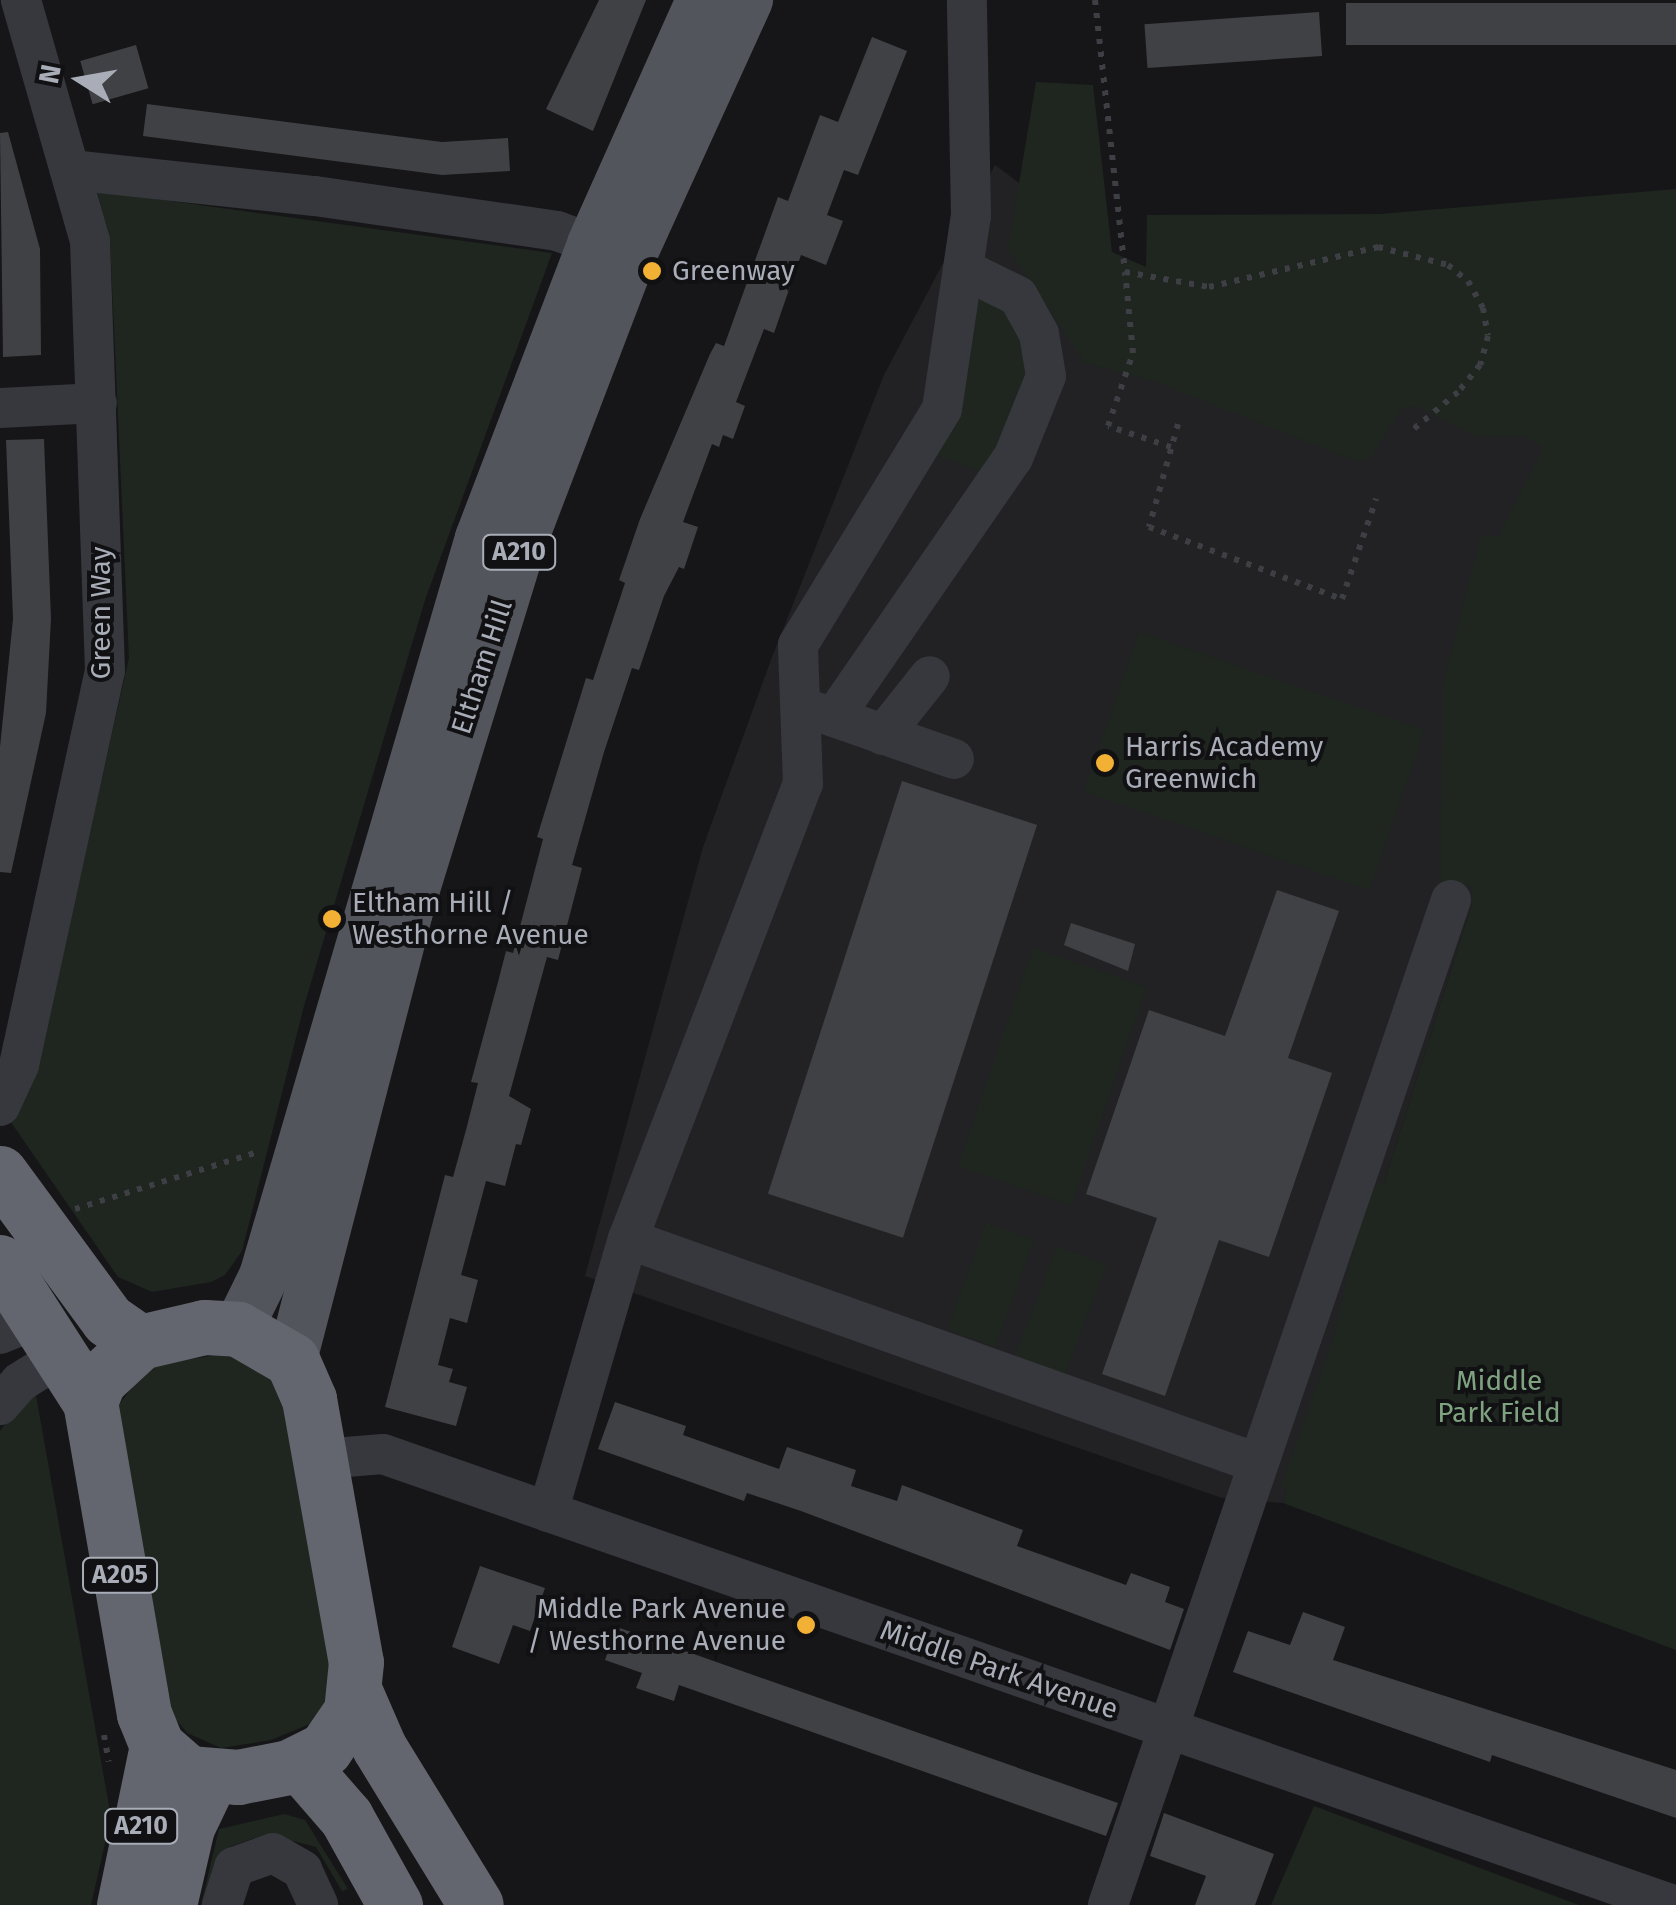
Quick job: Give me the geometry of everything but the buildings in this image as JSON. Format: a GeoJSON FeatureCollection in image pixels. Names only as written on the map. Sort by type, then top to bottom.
{"type":"FeatureCollection","features":[{"type":"Feature","properties":{"kind":"highway"},"geometry":{"type":"LineString","coordinates":[[0,1173],[108,1320],[140,1342]]}},
{"type":"Feature","properties":{"kind":"highway","name":"A205"},"geometry":{"type":"LineString","coordinates":[[0,1262],[35,1335],[90,1402],[144,1714],[157,1746]]}},
{"type":"Feature","properties":{"kind":"highway"},"geometry":{"type":"LineString","coordinates":[[90,1402],[99,1380],[140,1342],[204,1327],[238,1329],[292,1360],[309,1399],[322,1460],[356,1694],[379,1748],[476,1905]]}},
{"type":"Feature","properties":{"kind":"highway"},"geometry":{"type":"LineString","coordinates":[[157,1746],[188,1773],[211,1778],[299,1763],[342,1730],[356,1694]]}},
{"type":"Feature","properties":{"kind":"highway","name":"A210"},"geometry":{"type":"LineString","coordinates":[[124,1905],[157,1746]]}},
{"type":"Feature","properties":{"kind":"highway"},"geometry":{"type":"LineString","coordinates":[[299,1763],[346,1817],[395,1905]]}},
{"type":"Feature","properties":{"kind":"highway","name":"A210"},"geometry":{"type":"LineString","coordinates":[[169,1905],[186,1827],[211,1778]]}},
{"type":"Feature","properties":{"kind":"main road","name":"Eltham Hill"},"geometry":{"type":"LineString","coordinates":[[238,1329],[264,1276],[468,574],[592,244],[700,0]]}},
{"type":"Feature","properties":{"kind":"main road","name":"Eltham Hill"},"geometry":{"type":"LineString","coordinates":[[292,1360],[407,915],[521,546],[630,258],[748,0]]}},
{"type":"Feature","properties":{"kind":"street","name":"Green Way"},"geometry":{"type":"LineString","coordinates":[[0,1106],[20,1066],[105,671],[90,241],[21,0]]}},
{"type":"Feature","properties":{"kind":"street"},"geometry":{"type":"LineString","coordinates":[[817,713],[798,645],[942,409],[971,216],[967,0]]}},
{"type":"Feature","properties":{"kind":"street"},"geometry":{"type":"LineString","coordinates":[[71,170],[334,199],[557,231],[592,244]]}},
{"type":"Feature","properties":{"kind":"street"},"geometry":{"type":"LineString","coordinates":[[548,1512],[628,1239],[803,784],[817,713],[1013,458],[1046,376],[1040,334],[1018,296],[962,269]]}},
{"type":"Feature","properties":{"kind":"street"},"geometry":{"type":"LineString","coordinates":[[0,408],[97,403]]}},
{"type":"Feature","properties":{"kind":"street"},"geometry":{"type":"LineString","coordinates":[[883,735],[930,676]]}},
{"type":"Feature","properties":{"kind":"street"},"geometry":{"type":"LineString","coordinates":[[817,713],[954,759]]}},
{"type":"Feature","properties":{"kind":"street"},"geometry":{"type":"LineString","coordinates":[[1108,1905],[1248,1506],[1254,1462],[1451,900]]}},
{"type":"Feature","properties":{"kind":"street"},"geometry":{"type":"LineString","coordinates":[[628,1239],[1254,1462]]}},
{"type":"Feature","properties":{"kind":"street"},"geometry":{"type":"LineString","coordinates":[[0,1404],[20,1382],[35,1335]]}},
{"type":"Feature","properties":{"kind":"street","name":"Middle Park Avenue"},"geometry":{"type":"LineString","coordinates":[[322,1460],[383,1454],[1673,1905]]}},
{"type":"Feature","properties":{"kind":"street"},"geometry":{"type":"LineString","coordinates":[[222,1905],[234,1867],[272,1853],[302,1870],[318,1905]]}},
{"type":"Feature","properties":{"kind":"path"},"geometry":{"type":"LineString","coordinates":[[1096,0],[1133,353],[1108,426],[1171,447]]}},
{"type":"Feature","properties":{"kind":"path"},"geometry":{"type":"LineString","coordinates":[[1126,272],[1209,287],[1378,247],[1448,265],[1468,281],[1483,308],[1488,336],[1480,365],[1458,392],[1410,432]]}},
{"type":"Feature","properties":{"kind":"path"},"geometry":{"type":"LineString","coordinates":[[1178,424],[1149,527],[1342,598],[1376,500]]}},
{"type":"Feature","properties":{"kind":"path"},"geometry":{"type":"LineString","coordinates":[[66,1215],[82,1204],[266,1149]]}},
{"type":"Feature","properties":{"kind":"shaded area","name":"Harris Academy Greenwich"},"geometry":{"type":"Polygon","coordinates":[[[995,165],[1128,264],[1203,279],[1629,295],[1479,679],[1472,904],[1283,1503],[1222,1498],[585,1276],[703,847],[772,657],[884,375],[995,165]]]}},
{"type":"Feature","properties":{"kind":"green space","name":"Middle Park Field"},"geometry":{"type":"Polygon","coordinates":[[[1036,82],[1093,85],[1112,252],[1146,267],[1147,215],[1380,214],[1676,189],[1676,1650],[1283,1503],[1287,1490],[1281,1487],[1335,1333],[1367,1189],[1384,1183],[1472,904],[1472,886],[1440,885],[1443,684],[1481,536],[1498,537],[1543,449],[1527,437],[1477,436],[1416,406],[1402,408],[1370,459],[1355,461],[1154,381],[1085,363],[1008,249],[1036,82]]]}},
{"type":"Feature","properties":{"kind":"green space"},"geometry":{"type":"Polygon","coordinates":[[[97,191],[552,253],[425,600],[304,1006],[242,1251],[225,1275],[211,1282],[152,1292],[118,1277],[8,1118],[45,1031],[129,658],[110,241],[97,191]]]}},
{"type":"Feature","properties":{"kind":"green space"},"geometry":{"type":"Polygon","coordinates":[[[982,297],[1004,307],[1033,366],[987,474],[936,455],[968,309],[982,297]]]}},
{"type":"Feature","properties":{"kind":"green space"},"geometry":{"type":"Polygon","coordinates":[[[1139,632],[1425,730],[1370,890],[1084,792],[1139,632]]]}},
{"type":"Feature","properties":{"kind":"green space"},"geometry":{"type":"Polygon","coordinates":[[[1033,948],[1146,987],[1071,1205],[958,1166],[1033,948]]]}},
{"type":"Feature","properties":{"kind":"green space"},"geometry":{"type":"Polygon","coordinates":[[[986,1223],[1034,1240],[995,1347],[947,1329],[986,1223]]]}},
{"type":"Feature","properties":{"kind":"green space"},"geometry":{"type":"Polygon","coordinates":[[[1057,1246],[1106,1265],[1065,1374],[1015,1355],[1057,1246]]]}},
{"type":"Feature","properties":{"kind":"green space"},"geometry":{"type":"Polygon","coordinates":[[[223,1354],[243,1357],[276,1382],[285,1400],[332,1664],[323,1710],[310,1724],[271,1740],[221,1748],[187,1733],[173,1716],[119,1424],[119,1405],[141,1374],[160,1364],[223,1354]]]}},
{"type":"Feature","properties":{"kind":"green space"},"geometry":{"type":"Polygon","coordinates":[[[34,1384],[111,1817],[91,1905],[0,1905],[0,1431],[34,1384]]]}},
{"type":"Feature","properties":{"kind":"green space"},"geometry":{"type":"Polygon","coordinates":[[[1314,1806],[1579,1905],[1271,1905],[1314,1806]]]}},
{"type":"Feature","properties":{"kind":"green space"},"geometry":{"type":"Polygon","coordinates":[[[284,1814],[305,1820],[348,1889],[342,1891],[316,1847],[266,1834],[229,1847],[212,1905],[201,1905],[219,1829],[284,1814]]]}},
{"type":"Feature","properties":{"kind":"place","name":"Greenway"},"geometry":{"type":"Point","coordinates":[652,271]}},
{"type":"Feature","properties":{"kind":"place","name":"Harris Academy Greenwich"},"geometry":{"type":"Point","coordinates":[1105,763]}},
{"type":"Feature","properties":{"kind":"place","name":"Eltham Hill / Westhorne Avenue"},"geometry":{"type":"Point","coordinates":[332,919]}},
{"type":"Feature","properties":{"kind":"place","name":"Middle Park Avenue / Westhorne Avenue"},"geometry":{"type":"Point","coordinates":[806,1625]}}]}
